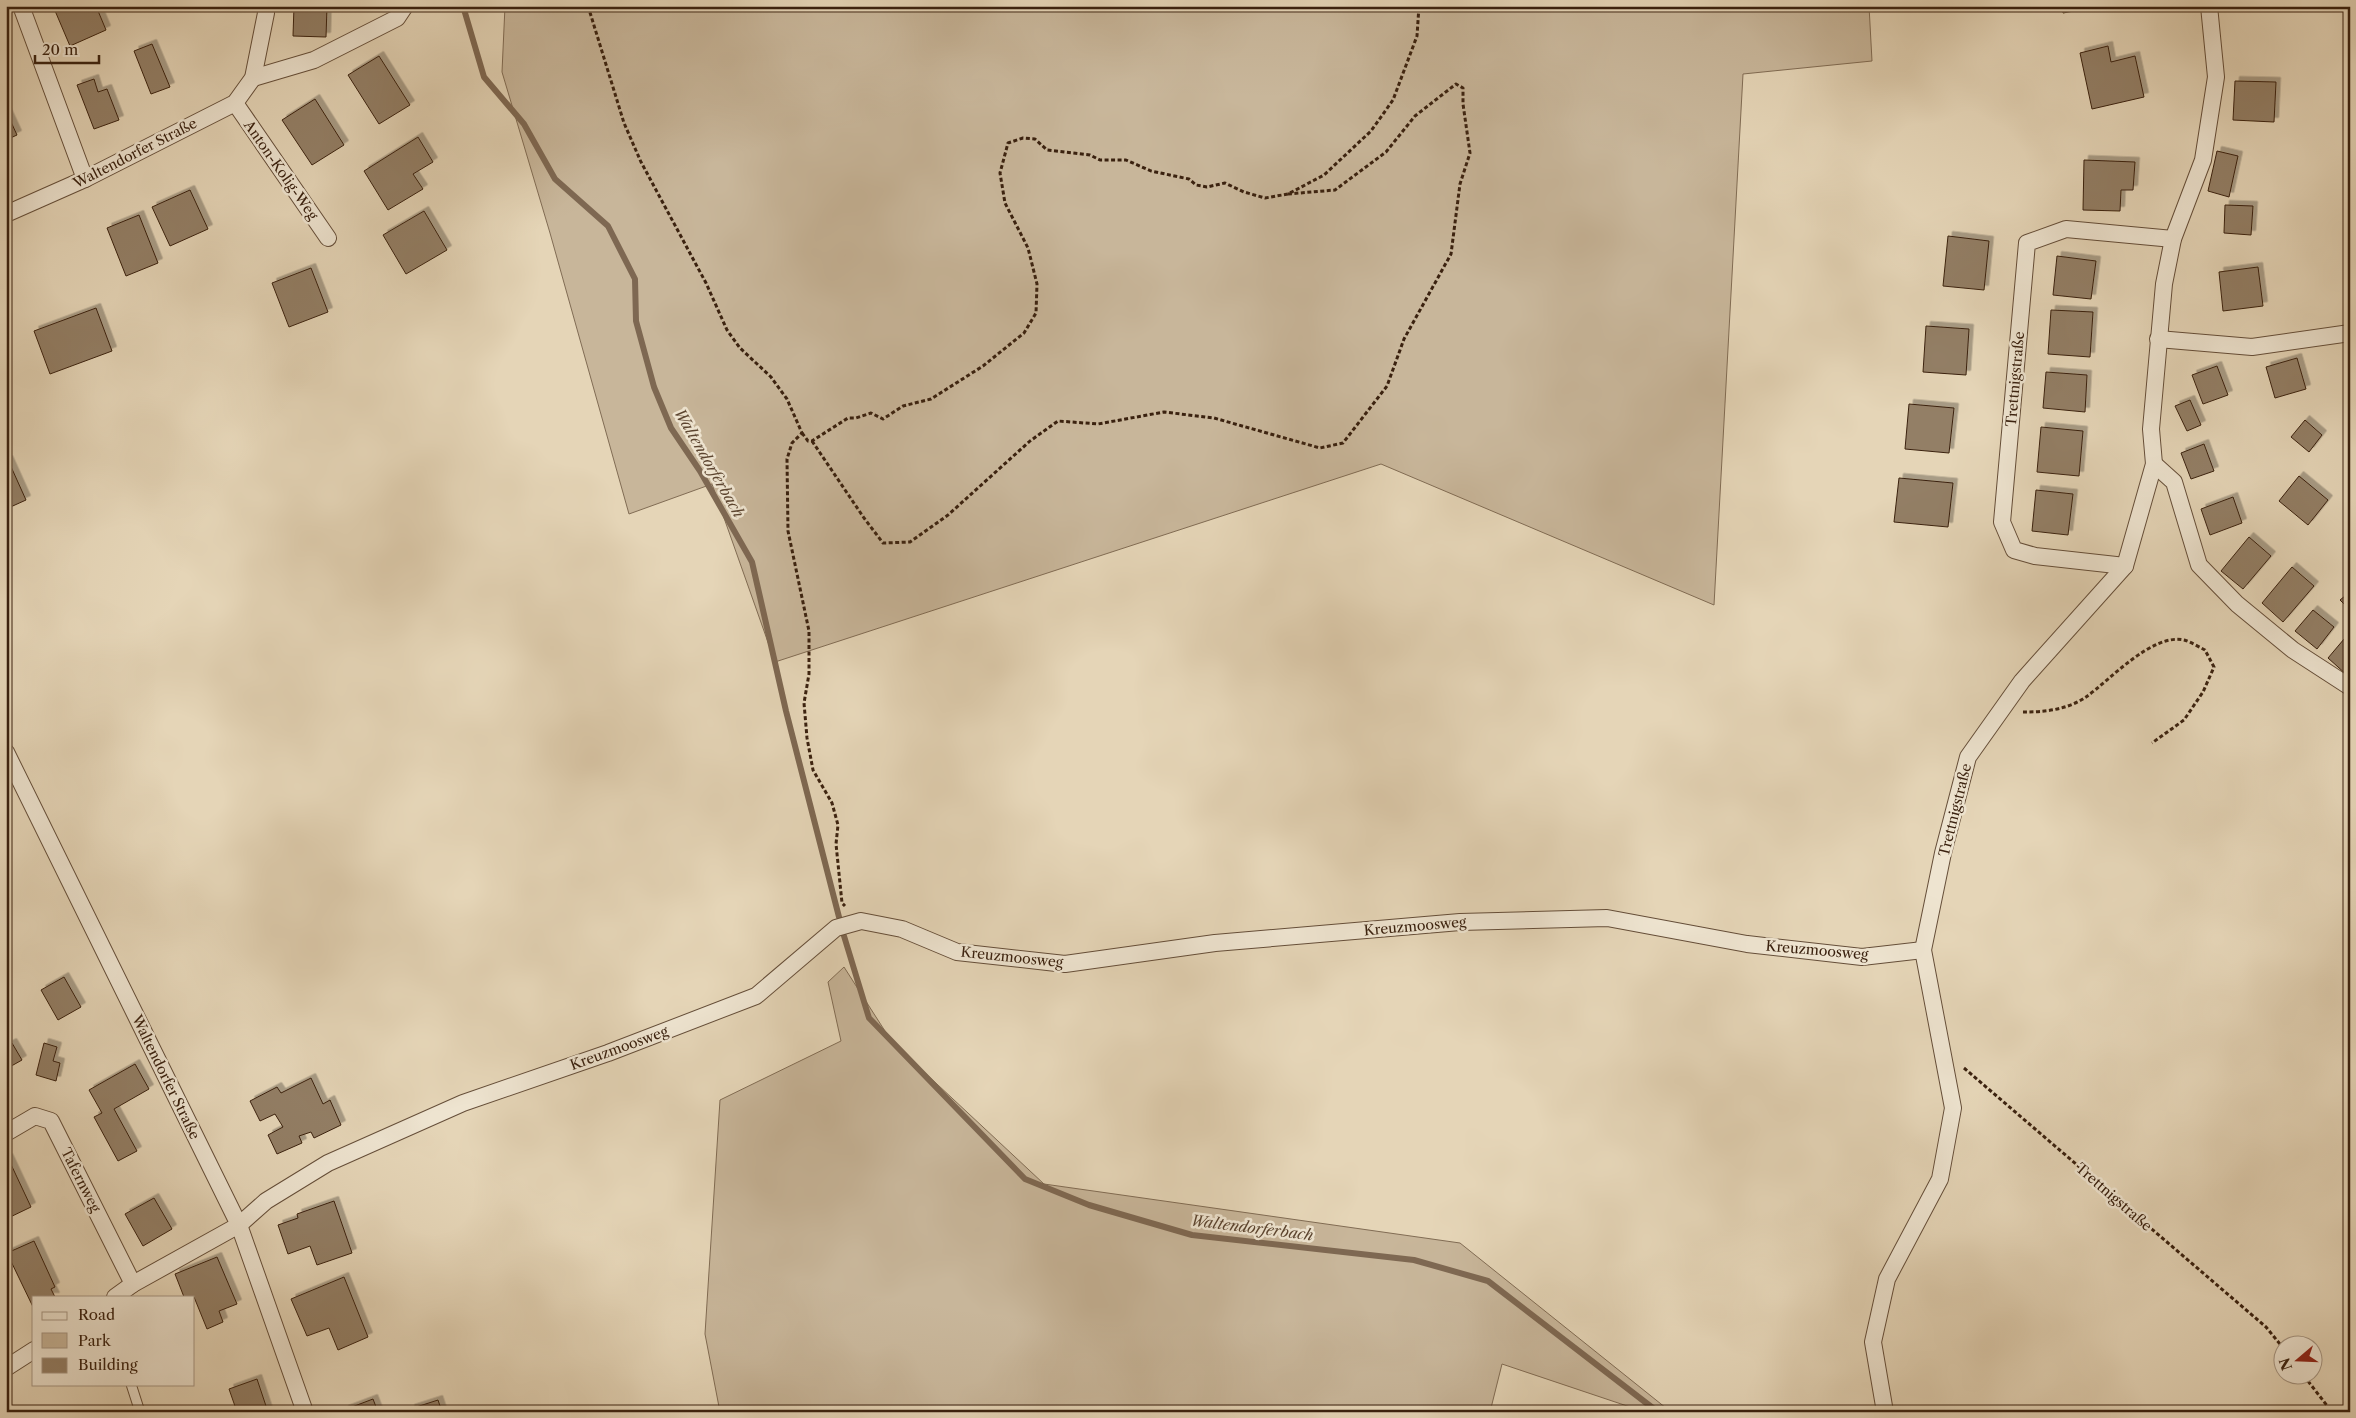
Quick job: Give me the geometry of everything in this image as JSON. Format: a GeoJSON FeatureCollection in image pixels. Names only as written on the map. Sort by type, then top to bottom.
{"type":"FeatureCollection","features":[{"type":"Feature","properties":{"kind":"street"},"geometry":{"type":"LineString","coordinates":[[21,6],[85,179]]}},
{"type":"Feature","properties":{"kind":"street","name":"Waltendorfer Straße"},"geometry":{"type":"LineString","coordinates":[[6,214],[85,179],[234,103],[253,78],[266,13],[264,6]]}},
{"type":"Feature","properties":{"kind":"street"},"geometry":{"type":"LineString","coordinates":[[253,78],[314,60],[397,18],[405,6]]}},
{"type":"Feature","properties":{"kind":"street","name":"Trettnigstraße"},"geometry":{"type":"LineString","coordinates":[[1885,1412],[1874,1342],[1887,1279],[1940,1179],[1953,1108],[1923,950],[1943,854],[1968,757],[2022,681],[2125,566],[2154,464],[2151,430],[2164,284],[2173,239],[2203,160],[2216,77],[2209,6]]}},
{"type":"Feature","properties":{"kind":"street","name":"Anton-Kolig-Weg"},"geometry":{"type":"LineString","coordinates":[[234,103],[328,238]]}},
{"type":"Feature","properties":{"kind":"street","name":"Trettnigstraße"},"geometry":{"type":"LineString","coordinates":[[2125,566],[2035,556],[2014,550],[2002,522],[2027,243],[2066,229],[2173,239]]}},
{"type":"Feature","properties":{"kind":"street"},"geometry":{"type":"LineString","coordinates":[[2158,339],[2252,347],[2350,333]]}},
{"type":"Feature","properties":{"kind":"street"},"geometry":{"type":"LineString","coordinates":[[2154,464],[2174,482],[2199,565],[2230,598],[2293,650],[2350,687]]}},
{"type":"Feature","properties":{"kind":"street","name":"Waltendorfer Straße"},"geometry":{"type":"LineString","coordinates":[[6,752],[239,1224],[305,1412]]}},
{"type":"Feature","properties":{"kind":"street","name":"Kreuzmoosweg"},"geometry":{"type":"LineString","coordinates":[[116,1296],[133,1284],[239,1224],[266,1201],[328,1163],[463,1103],[608,1053],[756,996],[836,928],[861,920],[902,928],[957,952],[1066,964],[1215,943],[1460,922],[1607,918],[1747,944],[1862,957],[1923,950]]}},
{"type":"Feature","properties":{"kind":"street","name":"Tafernweg"},"geometry":{"type":"LineString","coordinates":[[6,1133],[35,1116],[51,1121],[133,1284]]}},
{"type":"Feature","properties":{"kind":"street"},"geometry":{"type":"LineString","coordinates":[[6,1368],[32,1351]]}},
{"type":"Feature","properties":{"kind":"lane"},"geometry":{"type":"LineString","coordinates":[[132,1386],[140,1412]]}},
{"type":"Feature","properties":{"kind":"path"},"geometry":{"type":"LineString","coordinates":[[588,6],[624,123],[641,162],[706,283],[727,330],[740,348],[771,377],[787,399],[802,433],[808,441],[812,441],[864,518],[883,542],[910,542],[948,515],[1030,441],[1058,421],[1098,424],[1164,412],[1214,418],[1320,448],[1343,444],[1387,386],[1404,339],[1451,254],[1460,184],[1470,153],[1463,104],[1463,88],[1456,84],[1415,116],[1386,152],[1335,190],[1265,198],[1244,192],[1226,183],[1207,187],[1196,185],[1189,179],[1150,171],[1126,160],[1100,160],[1090,156],[1047,150],[1035,139],[1023,138],[1008,143],[1000,173],[1005,203],[1028,248],[1037,284],[1036,313],[1024,333],[983,366],[931,399],[903,406],[884,419],[871,413],[856,418],[848,418],[812,441]]}},
{"type":"Feature","properties":{"kind":"path"},"geometry":{"type":"LineString","coordinates":[[1288,194],[1324,175],[1371,131],[1393,100],[1417,36],[1419,6]]}},
{"type":"Feature","properties":{"kind":"path"},"geometry":{"type":"LineString","coordinates":[[802,433],[792,443],[787,459],[788,531],[809,631],[809,674],[804,703],[807,738],[813,770],[832,803],[838,825],[836,844],[842,903],[861,920]]}},
{"type":"Feature","properties":{"kind":"path"},"geometry":{"type":"LineString","coordinates":[[2000,712],[2049,712],[2085,698],[2116,670],[2157,644],[2183,640],[2205,650],[2214,667],[2202,692],[2184,720],[2152,743]]}},
{"type":"Feature","properties":{"kind":"path","name":"Trettnigstraße"},"geometry":{"type":"LineString","coordinates":[[1964,1067],[2266,1326],[2274,1336]]}},
{"type":"Feature","properties":{"kind":"path"},"geometry":{"type":"LineString","coordinates":[[2312,1386],[2332,1412]]}},
{"type":"Feature","properties":{"kind":"green space"},"geometry":{"type":"Polygon","coordinates":[[[505,6],[1869,6],[1872,61],[1743,74],[1714,605],[1381,464],[775,662],[712,484],[629,514],[550,233],[502,72],[505,6]]]}},
{"type":"Feature","properties":{"kind":"green space"},"geometry":{"type":"Polygon","coordinates":[[[844,967],[892,1042],[1044,1184],[1460,1243],[1671,1412],[1645,1412],[1502,1364],[1490,1412],[720,1412],[705,1334],[720,1100],[841,1041],[828,982],[844,967]]]}},
{"type":"Feature","properties":{"kind":"building"},"geometry":{"type":"Polygon","coordinates":[[[53,6],[96,6],[106,30],[70,46],[53,6]]]}},
{"type":"Feature","properties":{"kind":"building"},"geometry":{"type":"Polygon","coordinates":[[[294,6],[327,6],[326,37],[293,36],[294,6]]]}},
{"type":"Feature","properties":{"kind":"building"},"geometry":{"type":"Polygon","coordinates":[[[2062,6],[2101,6],[2063,13],[2062,6]]]}},
{"type":"Feature","properties":{"kind":"building"},"geometry":{"type":"Polygon","coordinates":[[[152,44],[170,87],[151,94],[134,51],[152,44]]]}},
{"type":"Feature","properties":{"kind":"building"},"geometry":{"type":"Polygon","coordinates":[[[2108,46],[2111,62],[2135,56],[2144,97],[2092,109],[2080,53],[2108,46]]]}},
{"type":"Feature","properties":{"kind":"building"},"geometry":{"type":"Polygon","coordinates":[[[379,56],[410,105],[379,124],[348,75],[379,56]]]}},
{"type":"Feature","properties":{"kind":"building"},"geometry":{"type":"Polygon","coordinates":[[[94,79],[98,92],[107,89],[119,120],[94,129],[77,85],[94,79]]]}},
{"type":"Feature","properties":{"kind":"building"},"geometry":{"type":"Polygon","coordinates":[[[2235,81],[2276,82],[2274,122],[2233,120],[2235,81]]]}},
{"type":"Feature","properties":{"kind":"building"},"geometry":{"type":"Polygon","coordinates":[[[315,99],[344,145],[312,165],[282,120],[315,99]]]}},
{"type":"Feature","properties":{"kind":"building"},"geometry":{"type":"Polygon","coordinates":[[[6,111],[17,135],[6,140],[6,111]]]}},
{"type":"Feature","properties":{"kind":"building"},"geometry":{"type":"Polygon","coordinates":[[[418,137],[433,162],[413,174],[423,189],[388,210],[364,171],[418,137]]]}},
{"type":"Feature","properties":{"kind":"building"},"geometry":{"type":"Polygon","coordinates":[[[2217,151],[2238,156],[2229,197],[2208,191],[2217,151]]]}},
{"type":"Feature","properties":{"kind":"building"},"geometry":{"type":"Polygon","coordinates":[[[2084,160],[2135,162],[2133,190],[2121,190],[2120,211],[2083,210],[2084,160]]]}},
{"type":"Feature","properties":{"kind":"building"},"geometry":{"type":"Polygon","coordinates":[[[190,190],[208,229],[170,246],[152,207],[190,190]]]}},
{"type":"Feature","properties":{"kind":"building"},"geometry":{"type":"Polygon","coordinates":[[[2225,205],[2253,206],[2251,235],[2224,233],[2225,205]]]}},
{"type":"Feature","properties":{"kind":"building"},"geometry":{"type":"Polygon","coordinates":[[[424,211],[447,250],[406,274],[383,235],[424,211]]]}},
{"type":"Feature","properties":{"kind":"building"},"geometry":{"type":"Polygon","coordinates":[[[139,215],[158,263],[126,276],[107,228],[139,215]]]}},
{"type":"Feature","properties":{"kind":"building"},"geometry":{"type":"Polygon","coordinates":[[[1948,236],[1989,241],[1984,290],[1943,286],[1948,236]]]}},
{"type":"Feature","properties":{"kind":"building"},"geometry":{"type":"Polygon","coordinates":[[[2057,256],[2096,261],[2091,299],[2053,295],[2057,256]]]}},
{"type":"Feature","properties":{"kind":"building"},"geometry":{"type":"Polygon","coordinates":[[[2258,267],[2263,306],[2223,311],[2219,272],[2258,267]]]}},
{"type":"Feature","properties":{"kind":"building"},"geometry":{"type":"Polygon","coordinates":[[[311,268],[328,312],[289,327],[272,283],[311,268]]]}},
{"type":"Feature","properties":{"kind":"building"},"geometry":{"type":"Polygon","coordinates":[[[96,308],[112,351],[50,374],[34,331],[96,308]]]}},
{"type":"Feature","properties":{"kind":"building"},"geometry":{"type":"Polygon","coordinates":[[[2051,310],[2093,312],[2090,357],[2048,354],[2051,310]]]}},
{"type":"Feature","properties":{"kind":"building"},"geometry":{"type":"Polygon","coordinates":[[[1926,326],[1969,329],[1966,375],[1923,372],[1926,326]]]}},
{"type":"Feature","properties":{"kind":"building"},"geometry":{"type":"Polygon","coordinates":[[[2297,358],[2306,389],[2275,398],[2266,367],[2297,358]]]}},
{"type":"Feature","properties":{"kind":"building"},"geometry":{"type":"Polygon","coordinates":[[[2217,366],[2228,395],[2203,404],[2192,375],[2217,366]]]}},
{"type":"Feature","properties":{"kind":"building"},"geometry":{"type":"Polygon","coordinates":[[[2046,372],[2087,375],[2085,412],[2043,408],[2046,372]]]}},
{"type":"Feature","properties":{"kind":"building"},"geometry":{"type":"Polygon","coordinates":[[[2190,400],[2201,425],[2187,431],[2175,406],[2190,400]]]}},
{"type":"Feature","properties":{"kind":"building"},"geometry":{"type":"Polygon","coordinates":[[[1909,404],[1954,408],[1949,453],[1905,449],[1909,404]]]}},
{"type":"Feature","properties":{"kind":"building"},"geometry":{"type":"Polygon","coordinates":[[[2305,420],[2322,435],[2309,452],[2291,437],[2305,420]]]}},
{"type":"Feature","properties":{"kind":"building"},"geometry":{"type":"Polygon","coordinates":[[[2041,427],[2083,431],[2079,476],[2037,472],[2041,427]]]}},
{"type":"Feature","properties":{"kind":"building"},"geometry":{"type":"Polygon","coordinates":[[[2204,444],[2214,471],[2191,479],[2181,453],[2204,444]]]}},
{"type":"Feature","properties":{"kind":"building"},"geometry":{"type":"Polygon","coordinates":[[[8,460],[26,500],[6,509],[6,461],[8,460]]]}},
{"type":"Feature","properties":{"kind":"building"},"geometry":{"type":"Polygon","coordinates":[[[2299,476],[2328,500],[2308,525],[2279,501],[2299,476]]]}},
{"type":"Feature","properties":{"kind":"building"},"geometry":{"type":"Polygon","coordinates":[[[1899,478],[1953,483],[1948,527],[1894,522],[1899,478]]]}},
{"type":"Feature","properties":{"kind":"building"},"geometry":{"type":"Polygon","coordinates":[[[2036,490],[2073,494],[2068,535],[2032,531],[2036,490]]]}},
{"type":"Feature","properties":{"kind":"building"},"geometry":{"type":"Polygon","coordinates":[[[2233,497],[2242,523],[2210,535],[2201,509],[2233,497]]]}},
{"type":"Feature","properties":{"kind":"building"},"geometry":{"type":"Polygon","coordinates":[[[2249,537],[2271,556],[2243,589],[2221,571],[2249,537]]]}},
{"type":"Feature","properties":{"kind":"building"},"geometry":{"type":"Polygon","coordinates":[[[2292,567],[2314,586],[2283,622],[2262,603],[2292,567]]]}},
{"type":"Feature","properties":{"kind":"building"},"geometry":{"type":"Polygon","coordinates":[[[2350,592],[2350,608],[2349,609],[2340,600],[2350,592]]]}},
{"type":"Feature","properties":{"kind":"building"},"geometry":{"type":"Polygon","coordinates":[[[2313,610],[2334,627],[2317,649],[2295,631],[2313,610]]]}},
{"type":"Feature","properties":{"kind":"building"},"geometry":{"type":"Polygon","coordinates":[[[2350,632],[2350,674],[2348,676],[2328,658],[2350,632]]]}},
{"type":"Feature","properties":{"kind":"building"},"geometry":{"type":"Polygon","coordinates":[[[64,977],[81,1007],[58,1020],[41,990],[64,977]]]}},
{"type":"Feature","properties":{"kind":"building"},"geometry":{"type":"Polygon","coordinates":[[[12,1043],[22,1060],[6,1069],[6,1046],[12,1043]]]}},
{"type":"Feature","properties":{"kind":"building"},"geometry":{"type":"Polygon","coordinates":[[[44,1043],[57,1047],[53,1061],[60,1063],[56,1081],[36,1075],[44,1043]]]}},
{"type":"Feature","properties":{"kind":"building"},"geometry":{"type":"Polygon","coordinates":[[[135,1064],[149,1089],[114,1109],[137,1151],[118,1161],[94,1117],[102,1113],[89,1090],[135,1064]]]}},
{"type":"Feature","properties":{"kind":"building"},"geometry":{"type":"Polygon","coordinates":[[[311,1078],[323,1104],[330,1100],[341,1125],[314,1138],[311,1132],[299,1136],[302,1143],[277,1154],[268,1135],[283,1127],[275,1114],[260,1121],[250,1101],[277,1087],[281,1093],[311,1078]]]}},
{"type":"Feature","properties":{"kind":"building"},"geometry":{"type":"Polygon","coordinates":[[[8,1158],[31,1207],[6,1219],[6,1159],[8,1158]]]}},
{"type":"Feature","properties":{"kind":"building"},"geometry":{"type":"Polygon","coordinates":[[[154,1198],[172,1229],[143,1246],[125,1214],[154,1198]]]}},
{"type":"Feature","properties":{"kind":"building"},"geometry":{"type":"Polygon","coordinates":[[[334,1201],[352,1253],[317,1265],[310,1246],[288,1254],[278,1225],[298,1218],[297,1214],[334,1201]]]}},
{"type":"Feature","properties":{"kind":"building"},"geometry":{"type":"Polygon","coordinates":[[[34,1241],[55,1287],[51,1289],[54,1296],[32,1296],[32,1305],[7,1253],[34,1241]]]}},
{"type":"Feature","properties":{"kind":"building"},"geometry":{"type":"Polygon","coordinates":[[[217,1257],[237,1304],[219,1311],[223,1322],[207,1329],[195,1296],[184,1296],[175,1274],[217,1257]]]}},
{"type":"Feature","properties":{"kind":"building"},"geometry":{"type":"Polygon","coordinates":[[[344,1277],[368,1337],[338,1350],[329,1328],[307,1336],[291,1299],[344,1277]]]}},
{"type":"Feature","properties":{"kind":"building"},"geometry":{"type":"Polygon","coordinates":[[[257,1379],[268,1412],[237,1412],[229,1389],[257,1379]]]}},
{"type":"Feature","properties":{"kind":"building"},"geometry":{"type":"Polygon","coordinates":[[[373,1399],[378,1412],[344,1412],[344,1410],[373,1399]]]}},
{"type":"Feature","properties":{"kind":"building"},"geometry":{"type":"Polygon","coordinates":[[[438,1400],[442,1412],[411,1412],[410,1409],[438,1400]]]}},
{"type":"Feature","properties":{"kind":"waterway","name":"Waltendorferbach"},"geometry":{"type":"LineString","coordinates":[[463,6],[484,77],[524,124],[555,179],[608,226],[635,279],[636,321],[654,387],[671,428],[700,471],[752,562],[786,711],[839,917]]}},
{"type":"Feature","properties":{"kind":"waterway","name":"Waltendorferbach"},"geometry":{"type":"LineString","coordinates":[[844,936],[869,1018],[1025,1179],[1089,1205],[1192,1235],[1414,1260],[1488,1281],[1658,1412]]}}]}
